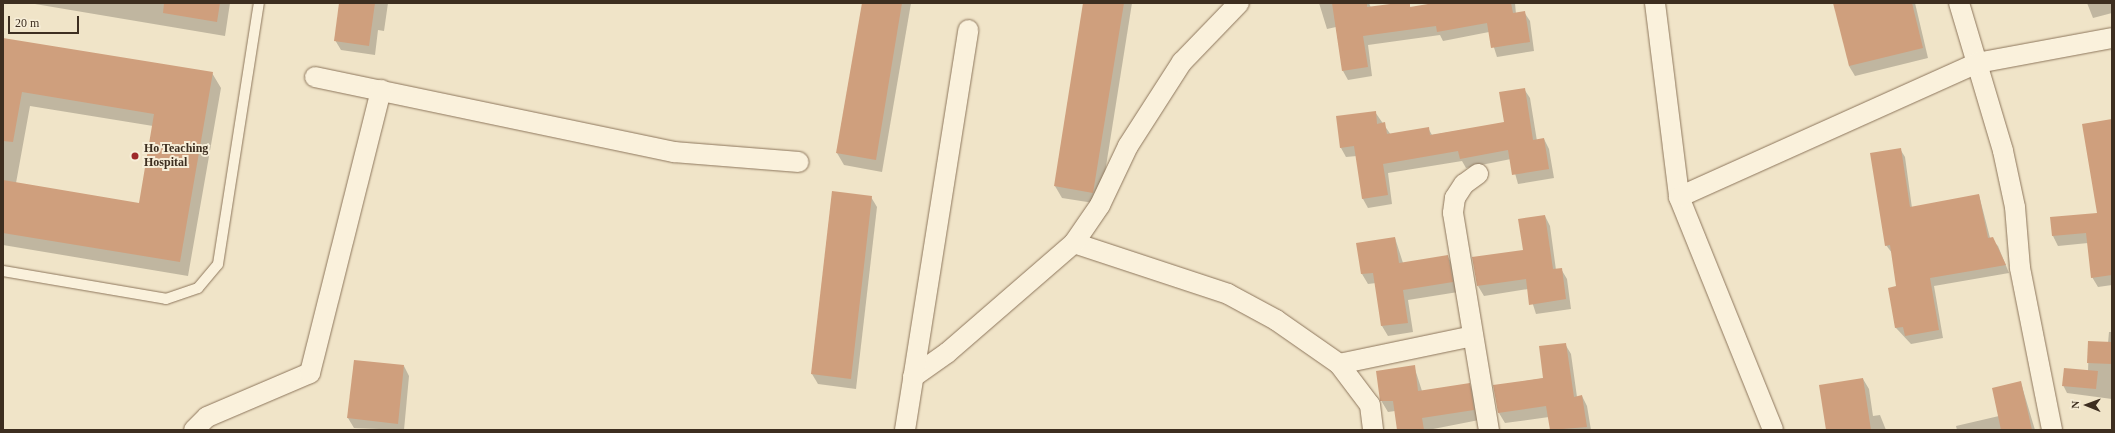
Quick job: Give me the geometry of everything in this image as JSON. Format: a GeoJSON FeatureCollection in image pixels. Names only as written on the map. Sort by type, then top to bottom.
{"type":"FeatureCollection","features":[{"type":"Feature","properties":{"kind":"street"},"geometry":{"type":"LineString","coordinates":[[914,377],[947,353],[1074,243],[1100,205],[1128,146],[1182,62],[1239,3]]}},
{"type":"Feature","properties":{"kind":"street"},"geometry":{"type":"LineString","coordinates":[[1655,3],[1679,197],[1773,430]]}},
{"type":"Feature","properties":{"kind":"street"},"geometry":{"type":"LineString","coordinates":[[1959,3],[2003,151],[2015,207],[2020,268],[2052,430]]}},
{"type":"Feature","properties":{"kind":"street"},"geometry":{"type":"LineString","coordinates":[[905,430],[968,30]]}},
{"type":"Feature","properties":{"kind":"street"},"geometry":{"type":"LineString","coordinates":[[1679,197],[1976,63],[2112,38]]}},
{"type":"Feature","properties":{"kind":"street"},"geometry":{"type":"LineString","coordinates":[[315,77],[674,152],[799,162]]}},
{"type":"Feature","properties":{"kind":"street"},"geometry":{"type":"LineString","coordinates":[[194,430],[207,417],[310,373],[381,90]]}},
{"type":"Feature","properties":{"kind":"street"},"geometry":{"type":"LineString","coordinates":[[1478,174],[1464,184],[1453,205],[1489,430]]}},
{"type":"Feature","properties":{"kind":"street"},"geometry":{"type":"LineString","coordinates":[[1074,243],[1228,294],[1276,320],[1339,364],[1370,405],[1373,430]]}},
{"type":"Feature","properties":{"kind":"street"},"geometry":{"type":"LineString","coordinates":[[1339,364],[1473,336]]}},
{"type":"Feature","properties":{"kind":"lane"},"geometry":{"type":"LineString","coordinates":[[3,271],[166,299],[198,288],[218,264],[259,3]]}},
{"type":"Feature","properties":{"kind":"building"},"geometry":{"type":"Polygon","coordinates":[[[164,3],[220,3],[217,22],[163,13],[164,3]]]}},
{"type":"Feature","properties":{"kind":"building"},"geometry":{"type":"Polygon","coordinates":[[[339,3],[375,3],[369,46],[334,41],[339,3]]]}},
{"type":"Feature","properties":{"kind":"building"},"geometry":{"type":"Polygon","coordinates":[[[862,3],[902,3],[876,160],[836,153],[862,3]]]}},
{"type":"Feature","properties":{"kind":"building"},"geometry":{"type":"Polygon","coordinates":[[[1083,3],[1124,3],[1093,193],[1054,186],[1083,3]]]}},
{"type":"Feature","properties":{"kind":"building"},"geometry":{"type":"Polygon","coordinates":[[[1332,3],[1367,3],[1367,7],[1410,3],[1410,7],[1434,3],[1511,3],[1513,13],[1525,11],[1530,42],[1491,48],[1487,23],[1437,32],[1436,26],[1363,36],[1368,67],[1342,71],[1332,3]]]}},
{"type":"Feature","properties":{"kind":"building"},"geometry":{"type":"Polygon","coordinates":[[[1833,3],[1912,3],[1923,48],[1849,66],[1833,3]]]}},
{"type":"Feature","properties":{"kind":"building"},"geometry":{"type":"Polygon","coordinates":[[[3,38],[213,72],[180,262],[3,233],[3,180],[139,203],[154,114],[22,92],[13,142],[3,141],[3,38]]]}},
{"type":"Feature","properties":{"kind":"building"},"geometry":{"type":"Polygon","coordinates":[[[1525,88],[1533,140],[1544,138],[1549,169],[1512,175],[1508,150],[1460,159],[1458,151],[1383,164],[1388,195],[1362,199],[1354,146],[1340,148],[1336,116],[1376,111],[1377,124],[1385,122],[1387,134],[1429,127],[1430,135],[1504,122],[1499,92],[1525,88]]]}},
{"type":"Feature","properties":{"kind":"building"},"geometry":{"type":"Polygon","coordinates":[[[2112,119],[2112,275],[2091,278],[2086,233],[2052,236],[2050,217],[2097,213],[2082,124],[2112,119]]]}},
{"type":"Feature","properties":{"kind":"building"},"geometry":{"type":"Polygon","coordinates":[[[1901,148],[1910,207],[1979,194],[1988,238],[1993,237],[2006,265],[1930,278],[1939,330],[1905,336],[1903,327],[1895,328],[1888,288],[1896,286],[1890,245],[1885,246],[1870,153],[1901,148]]]}},
{"type":"Feature","properties":{"kind":"building"},"geometry":{"type":"Polygon","coordinates":[[[832,191],[872,196],[851,379],[811,374],[832,191]]]}},
{"type":"Feature","properties":{"kind":"building"},"geometry":{"type":"Polygon","coordinates":[[[1545,215],[1553,269],[1562,268],[1566,299],[1529,305],[1526,279],[1477,286],[1472,257],[1523,250],[1518,219],[1545,215]]]}},
{"type":"Feature","properties":{"kind":"building"},"geometry":{"type":"Polygon","coordinates":[[[1395,237],[1399,263],[1448,255],[1453,282],[1403,290],[1408,323],[1381,326],[1373,273],[1361,274],[1356,243],[1395,237]]]}},
{"type":"Feature","properties":{"kind":"building"},"geometry":{"type":"Polygon","coordinates":[[[2088,341],[2112,342],[2112,364],[2087,363],[2088,341]]]}},
{"type":"Feature","properties":{"kind":"building"},"geometry":{"type":"Polygon","coordinates":[[[1566,343],[1574,397],[1582,395],[1587,427],[1550,430],[1546,406],[1498,413],[1493,385],[1543,378],[1539,346],[1566,343]]]}},
{"type":"Feature","properties":{"kind":"building"},"geometry":{"type":"Polygon","coordinates":[[[354,360],[404,365],[398,424],[347,418],[354,360]]]}},
{"type":"Feature","properties":{"kind":"building"},"geometry":{"type":"Polygon","coordinates":[[[1415,365],[1418,391],[1470,383],[1474,410],[1422,418],[1424,430],[1397,430],[1393,401],[1380,401],[1376,371],[1415,365]]]}},
{"type":"Feature","properties":{"kind":"building"},"geometry":{"type":"Polygon","coordinates":[[[2064,368],[2098,371],[2096,389],[2062,386],[2064,368]]]}},
{"type":"Feature","properties":{"kind":"building"},"geometry":{"type":"Polygon","coordinates":[[[1863,378],[1871,430],[1826,430],[1819,385],[1863,378]]]}},
{"type":"Feature","properties":{"kind":"building"},"geometry":{"type":"Polygon","coordinates":[[[2021,381],[2032,430],[2001,430],[1992,388],[2021,381]]]}},
{"type":"Feature","properties":{"kind":"place","name":"Ho Teaching Hospital"},"geometry":{"type":"Point","coordinates":[135,156]}}]}
